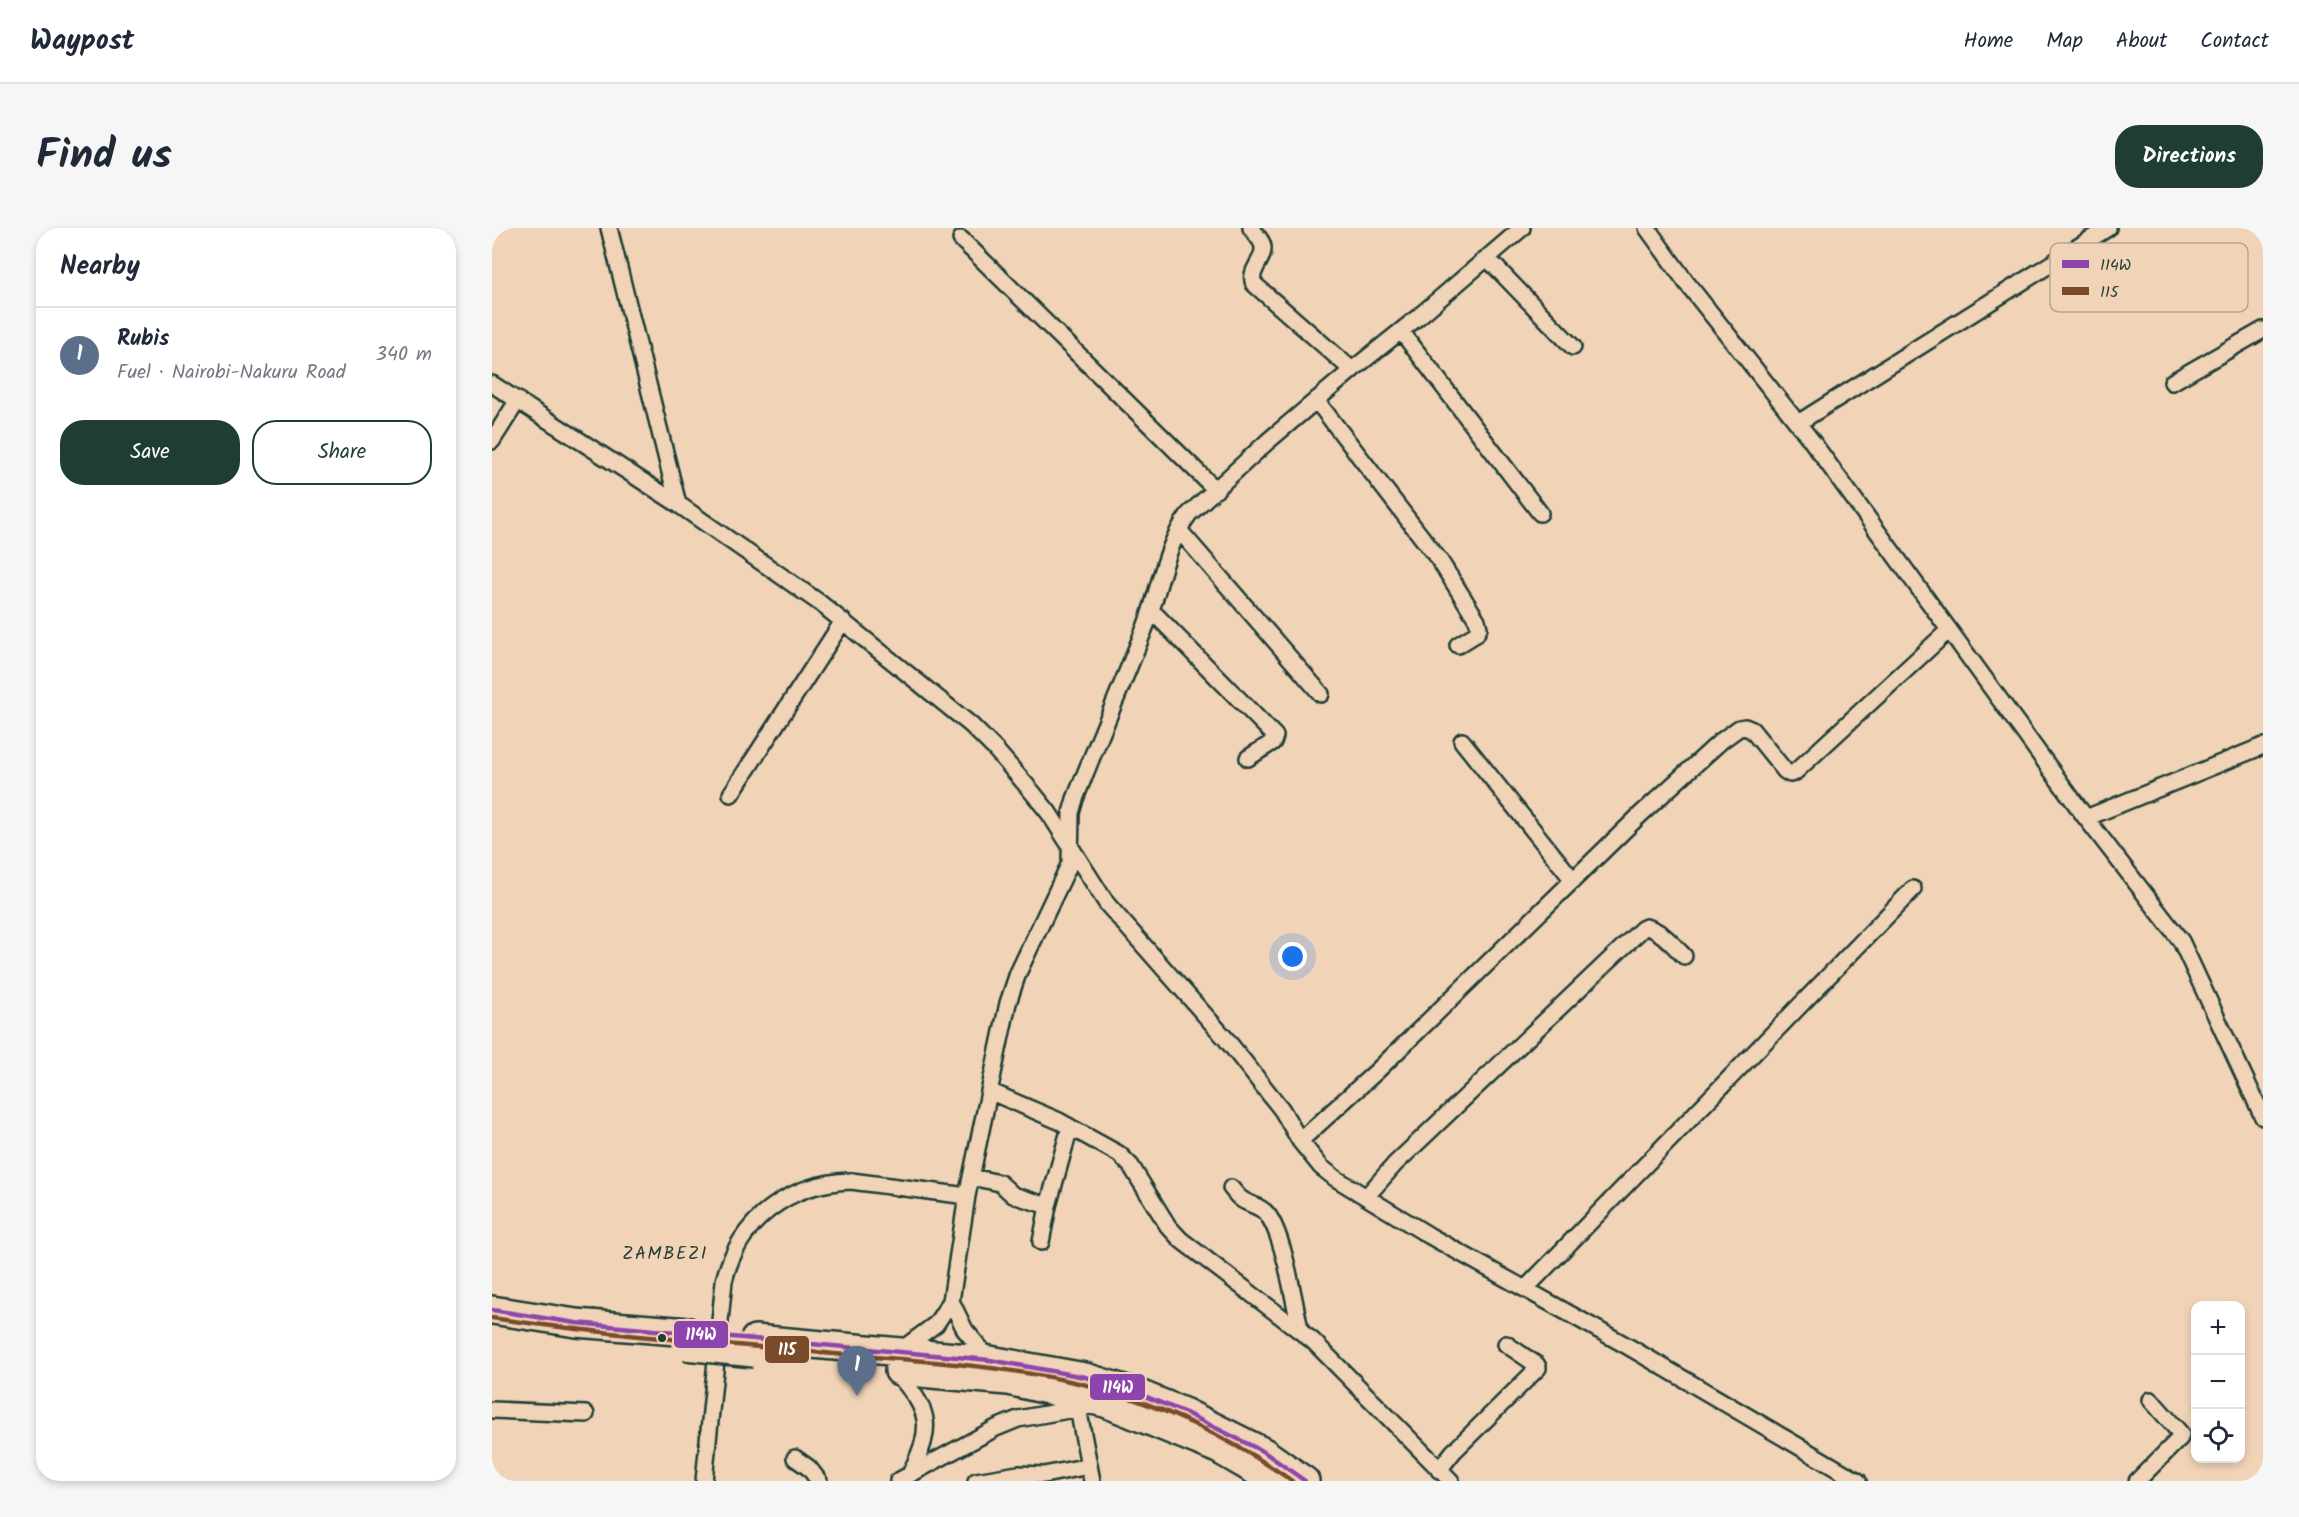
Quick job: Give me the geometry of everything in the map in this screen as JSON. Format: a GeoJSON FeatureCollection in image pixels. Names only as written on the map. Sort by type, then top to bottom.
{"type":"FeatureCollection","features":[{"type":"Feature","properties":{"kind":"highway"},"geometry":{"type":"LineString","coordinates":[[492,1310],[687,1339],[896,1361],[1105,1403],[1218,1449],[1273,1481]]}},
{"type":"Feature","properties":{"kind":"highway"},"geometry":{"type":"LineString","coordinates":[[492,1325],[552,1338],[687,1339]]}},
{"type":"Feature","properties":{"kind":"highway"},"geometry":{"type":"LineString","coordinates":[[896,1361],[990,1360],[1085,1377],[1137,1393],[1186,1413],[1264,1452],[1305,1481]]}},
{"type":"Feature","properties":{"kind":"street"},"geometry":{"type":"LineString","coordinates":[[609,228],[678,504]]}},
{"type":"Feature","properties":{"kind":"street"},"geometry":{"type":"LineString","coordinates":[[1251,228],[1263,247],[1252,276],[1254,284],[1352,370]]}},
{"type":"Feature","properties":{"kind":"street"},"geometry":{"type":"LineString","coordinates":[[911,1472],[925,1440],[924,1412],[896,1361],[936,1324],[951,1301],[967,1196],[1008,1002],[1018,974],[1070,863],[1071,813],[1075,799],[1179,530],[1190,514],[1316,400],[1401,332],[1522,228]]}},
{"type":"Feature","properties":{"kind":"street"},"geometry":{"type":"LineString","coordinates":[[1647,228],[1686,282],[1798,423],[2086,818],[2181,941],[2263,1117]]}},
{"type":"Feature","properties":{"kind":"street"},"geometry":{"type":"LineString","coordinates":[[2084,243],[2108,228]]}},
{"type":"Feature","properties":{"kind":"street"},"geometry":{"type":"LineString","coordinates":[[961,239],[1216,490]]}},
{"type":"Feature","properties":{"kind":"street"},"geometry":{"type":"LineString","coordinates":[[1487,258],[1573,347]]}},
{"type":"Feature","properties":{"kind":"street"},"geometry":{"type":"LineString","coordinates":[[1798,423],[2050,264]]}},
{"type":"Feature","properties":{"kind":"street"},"geometry":{"type":"LineString","coordinates":[[2172,382],[2263,330]]}},
{"type":"Feature","properties":{"kind":"street"},"geometry":{"type":"LineString","coordinates":[[1401,332],[1540,513]]}},
{"type":"Feature","properties":{"kind":"street"},"geometry":{"type":"LineString","coordinates":[[492,384],[678,504],[843,621],[933,693],[995,749],[1049,813],[1107,904],[1226,1039],[1282,1110],[1300,1141],[1321,1167],[1366,1197],[1858,1481]]}},
{"type":"Feature","properties":{"kind":"street"},"geometry":{"type":"LineString","coordinates":[[492,441],[518,400]]}},
{"type":"Feature","properties":{"kind":"street"},"geometry":{"type":"LineString","coordinates":[[1316,400],[1440,561],[1477,620],[1479,628],[1476,634],[1458,645]]}},
{"type":"Feature","properties":{"kind":"street"},"geometry":{"type":"LineString","coordinates":[[1179,530],[1322,694]]}},
{"type":"Feature","properties":{"kind":"street"},"geometry":{"type":"LineString","coordinates":[[1150,610],[1275,736],[1273,741],[1248,758]]}},
{"type":"Feature","properties":{"kind":"street"},"geometry":{"type":"LineString","coordinates":[[731,794],[843,621]]}},
{"type":"Feature","properties":{"kind":"street"},"geometry":{"type":"LineString","coordinates":[[1300,1141],[1378,1070],[1648,808],[1721,741],[1740,728],[1746,727],[1752,730],[1785,771],[1790,774],[1794,773],[1949,630]]}},
{"type":"Feature","properties":{"kind":"street"},"geometry":{"type":"LineString","coordinates":[[1462,741],[1573,880]]}},
{"type":"Feature","properties":{"kind":"street"},"geometry":{"type":"LineString","coordinates":[[2086,818],[2263,746]]}},
{"type":"Feature","properties":{"kind":"street"},"geometry":{"type":"LineString","coordinates":[[1525,1289],[1913,889]]}},
{"type":"Feature","properties":{"kind":"street"},"geometry":{"type":"LineString","coordinates":[[1366,1197],[1395,1164],[1642,930],[1646,927],[1651,928],[1684,956]]}},
{"type":"Feature","properties":{"kind":"street"},"geometry":{"type":"LineString","coordinates":[[989,1091],[1070,1127],[1119,1154],[1131,1166],[1168,1226],[1181,1240],[1299,1329],[1329,1356],[1451,1481]]}},
{"type":"Feature","properties":{"kind":"street"},"geometry":{"type":"LineString","coordinates":[[1041,1242],[1048,1206],[1070,1127]]}},
{"type":"Feature","properties":{"kind":"street"},"geometry":{"type":"LineString","coordinates":[[971,1177],[1000,1183],[1014,1195],[1048,1206]]}},
{"type":"Feature","properties":{"kind":"street"},"geometry":{"type":"LineString","coordinates":[[704,1481],[724,1281],[729,1261],[737,1244],[755,1222],[773,1206],[796,1192],[812,1185],[833,1181],[851,1181],[967,1196]]}},
{"type":"Feature","properties":{"kind":"street"},"geometry":{"type":"LineString","coordinates":[[1231,1188],[1241,1199],[1260,1207],[1268,1215],[1276,1232],[1289,1275],[1299,1329]]}},
{"type":"Feature","properties":{"kind":"street"},"geometry":{"type":"LineString","coordinates":[[951,1301],[964,1330],[990,1360]]}},
{"type":"Feature","properties":{"kind":"street"},"geometry":{"type":"LineString","coordinates":[[1439,1470],[1453,1452],[1538,1368],[1506,1344]]}},
{"type":"Feature","properties":{"kind":"street"},"geometry":{"type":"LineString","coordinates":[[2137,1481],[2180,1438],[2181,1434],[2151,1400]]}},
{"type":"Feature","properties":{"kind":"street"},"geometry":{"type":"LineString","coordinates":[[897,1481],[1007,1424],[1027,1417],[1105,1403]]}},
{"type":"Feature","properties":{"kind":"street"},"geometry":{"type":"LineString","coordinates":[[976,1481],[1018,1474],[1044,1476],[1090,1474],[1078,1408]]}},
{"type":"Feature","properties":{"kind":"street"},"geometry":{"type":"LineString","coordinates":[[492,1410],[586,1414]]}},
{"type":"Feature","properties":{"kind":"street"},"geometry":{"type":"LineString","coordinates":[[795,1458],[809,1468],[819,1481]]}},
{"type":"Feature","properties":{"kind":"transit line","name":"114W"},"geometry":{"type":"LineString","coordinates":[[492,1310],[576,1323],[990,1360],[1085,1377],[1137,1393],[1186,1413],[1264,1452],[1305,1481]]}},
{"type":"Feature","properties":{"kind":"transit line","name":"115"},"geometry":{"type":"LineString","coordinates":[[492,1318],[664,1338],[960,1364],[1022,1372],[1083,1384],[1138,1401],[1192,1423],[1244,1450],[1292,1481]]}},
{"type":"Feature","properties":{"kind":"place","name":"Rubis"},"geometry":{"type":"Point","coordinates":[857,1396]}},
{"type":"Feature","properties":{"kind":"district","name":"ZAMBEZI"},"geometry":{"type":"Point","coordinates":[665,1254]}}]}
